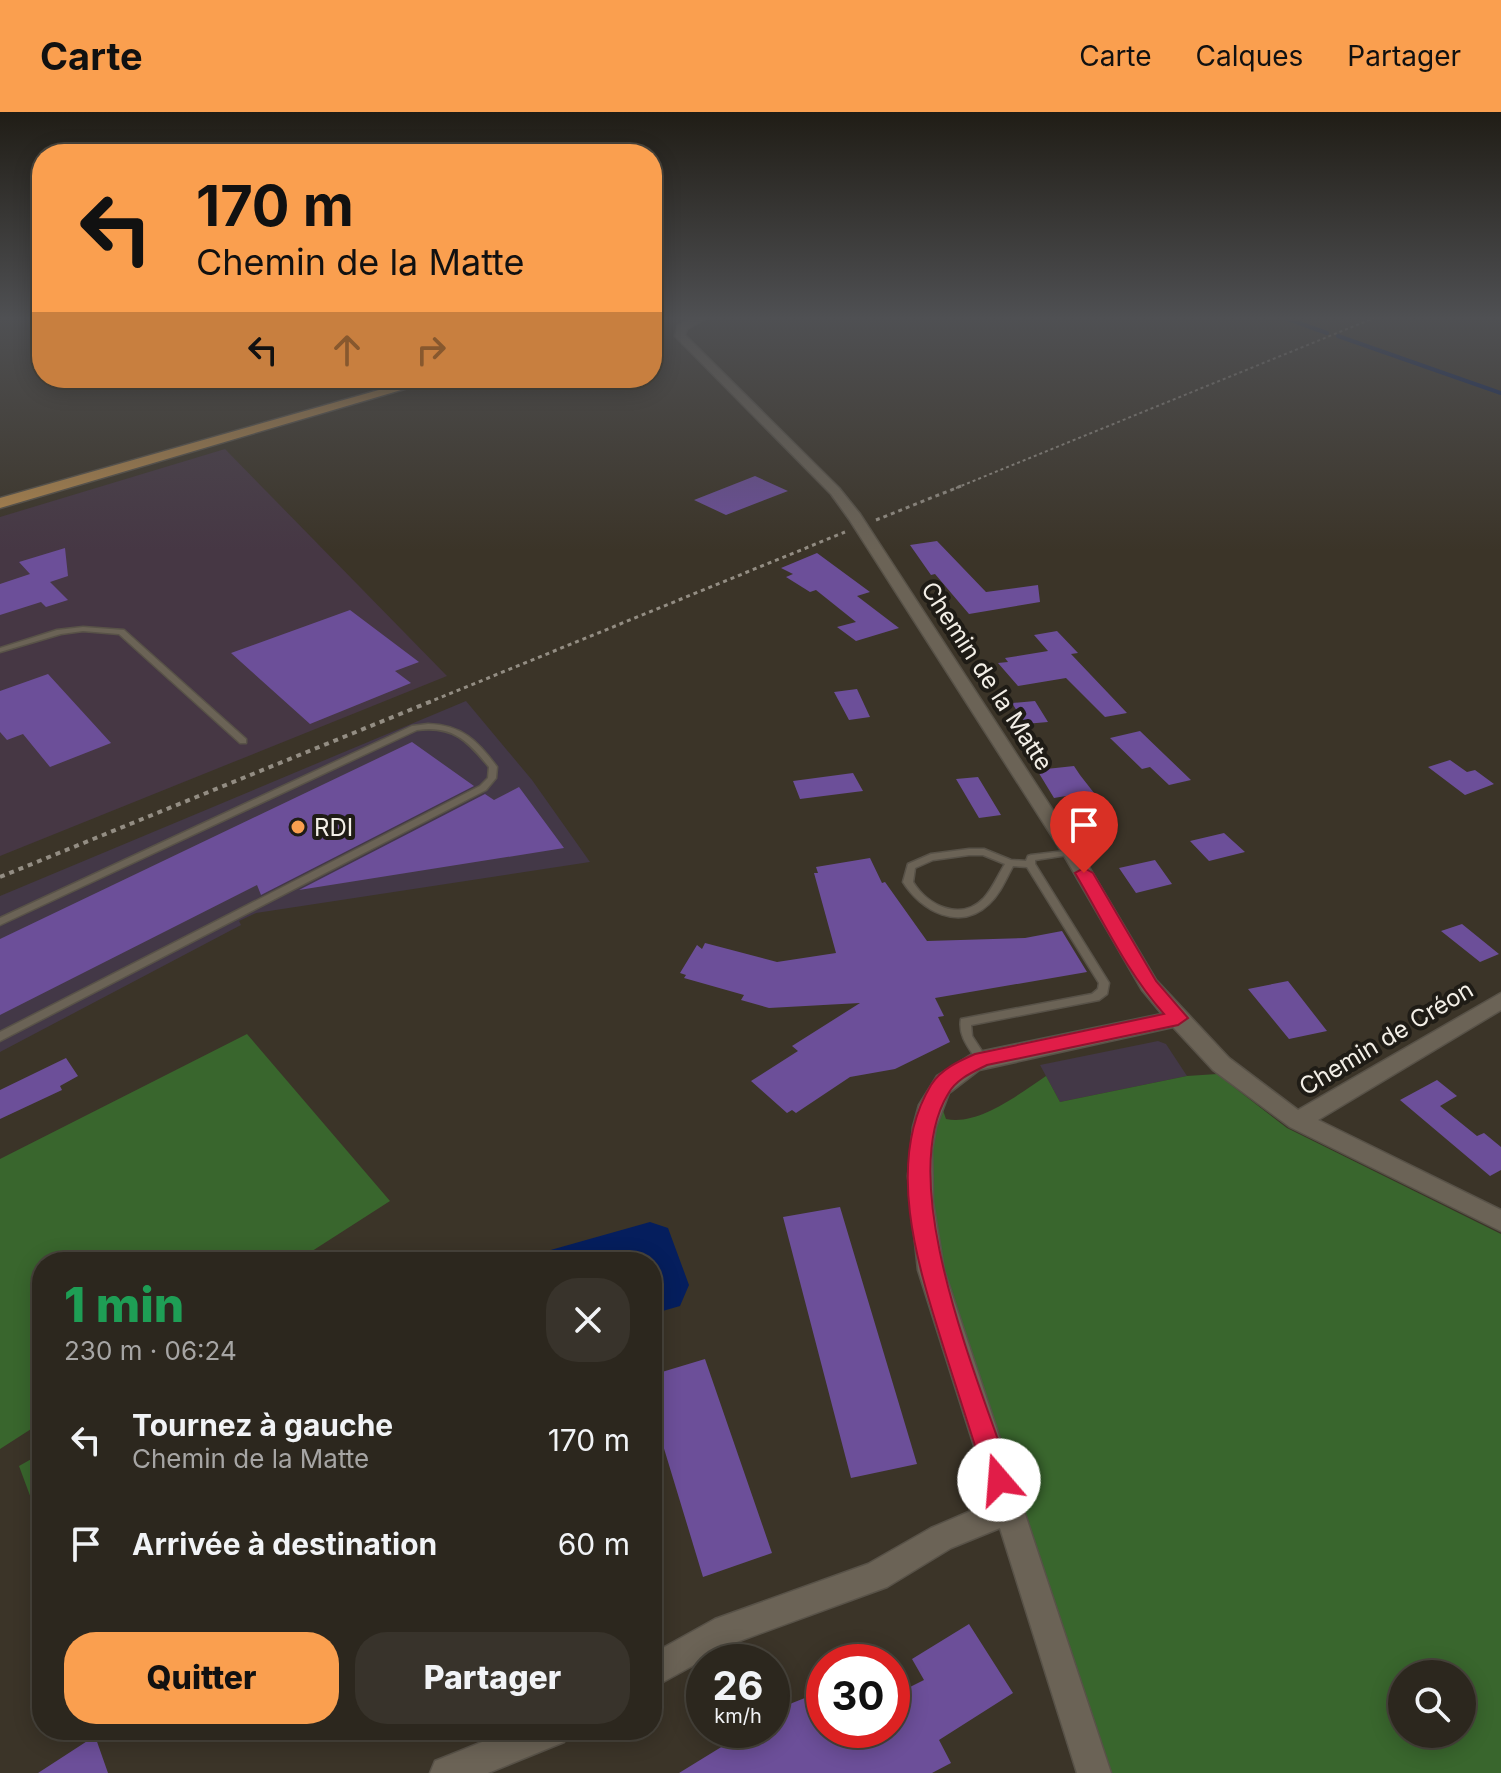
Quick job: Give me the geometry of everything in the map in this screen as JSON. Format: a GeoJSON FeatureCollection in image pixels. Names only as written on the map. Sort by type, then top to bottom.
{"type":"FeatureCollection","features":[{"type":"Feature","properties":{"kind":"main road"},"geometry":{"type":"LineString","coordinates":[[0,503],[374,396]]}},
{"type":"Feature","properties":{"kind":"street","name":"Chemin de la Matte"},"geometry":{"type":"LineString","coordinates":[[740,396],[835,491],[861,526],[1071,852],[1141,973],[1178,1018],[1221,1064],[1298,1121],[1501,1221]]}},
{"type":"Feature","properties":{"kind":"street","name":"Chemin de Créon"},"geometry":{"type":"LineString","coordinates":[[1298,1121],[1501,1000]]}},
{"type":"Feature","properties":{"kind":"street"},"geometry":{"type":"LineString","coordinates":[[1094,1773],[931,1270],[920,1217],[921,1165],[926,1124],[940,1088],[958,1070],[982,1059],[1178,1018]]}},
{"type":"Feature","properties":{"kind":"street"},"geometry":{"type":"LineString","coordinates":[[662,1666],[726,1630],[876,1576],[941,1538],[1009,1510]]}},
{"type":"Feature","properties":{"kind":"street"},"geometry":{"type":"LineString","coordinates":[[447,1773],[528,1740]]}},
{"type":"Feature","properties":{"kind":"lane"},"geometry":{"type":"LineString","coordinates":[[0,650],[71,631],[121,632],[243,741]]}},
{"type":"Feature","properties":{"kind":"lane"},"geometry":{"type":"LineString","coordinates":[[0,922],[415,728],[458,729],[476,744],[493,767],[492,778],[483,788],[0,1037]]}},
{"type":"Feature","properties":{"kind":"lane"},"geometry":{"type":"LineString","coordinates":[[1010,863],[984,904],[962,912],[939,910],[923,904],[908,882],[911,866],[931,857],[984,852],[998,855],[1010,863],[1030,864]]}},
{"type":"Feature","properties":{"kind":"lane"},"geometry":{"type":"LineString","coordinates":[[982,1059],[967,1037],[965,1022],[1095,997],[1103,991],[1104,983],[1030,864],[1031,858],[1040,855],[1071,852]]}},
{"type":"Feature","properties":{"kind":"path"},"geometry":{"type":"LineString","coordinates":[[0,877],[1183,396]]}},
{"type":"Feature","properties":{"kind":"shaded area"},"geometry":{"type":"Polygon","coordinates":[[[225,449],[447,676],[0,856],[0,517],[225,449]]]}},
{"type":"Feature","properties":{"kind":"shaded area"},"geometry":{"type":"Polygon","coordinates":[[[466,701],[532,780],[590,862],[256,913],[239,921],[241,925],[0,1052],[0,896],[466,701]]]}},
{"type":"Feature","properties":{"kind":"shaded area"},"geometry":{"type":"Polygon","coordinates":[[[1158,1041],[1166,1044],[1187,1076],[1060,1102],[1040,1065],[1158,1041]]]}},
{"type":"Feature","properties":{"kind":"shaded area"},"geometry":{"type":"Polygon","coordinates":[[[650,1222],[668,1228],[689,1285],[680,1306],[662,1311],[662,1252],[544,1252],[650,1222]]]}},
{"type":"Feature","properties":{"kind":"green space"},"geometry":{"type":"Polygon","coordinates":[[[247,1034],[390,1201],[311,1252],[32,1252],[32,1428],[0,1449],[0,1159],[247,1034]]]}},
{"type":"Feature","properties":{"kind":"green space"},"geometry":{"type":"Polygon","coordinates":[[[1217,1074],[1287,1128],[1501,1234],[1501,1773],[1108,1773],[934,1252],[925,1196],[939,1099],[946,1119],[972,1118],[998,1107],[1046,1076],[1060,1102],[1187,1076],[1217,1074]]]}},
{"type":"Feature","properties":{"kind":"green space"},"geometry":{"type":"Polygon","coordinates":[[[32,1459],[32,1501],[19,1466],[32,1459]]]}},
{"type":"Feature","properties":{"kind":"building"},"geometry":{"type":"Polygon","coordinates":[[[755,476],[788,491],[726,515],[694,500],[755,476]]]}},
{"type":"Feature","properties":{"kind":"building"},"geometry":{"type":"Polygon","coordinates":[[[937,541],[986,592],[1038,585],[1040,602],[969,614],[935,574],[931,575],[910,545],[937,541]]]}},
{"type":"Feature","properties":{"kind":"building"},"geometry":{"type":"Polygon","coordinates":[[[65,548],[68,576],[50,582],[68,600],[46,607],[41,602],[0,615],[0,584],[30,574],[19,562],[65,548]]]}},
{"type":"Feature","properties":{"kind":"building"},"geometry":{"type":"Polygon","coordinates":[[[817,553],[870,592],[857,596],[899,628],[856,641],[837,627],[856,622],[816,590],[810,592],[786,577],[793,574],[781,568],[817,553]]]}},
{"type":"Feature","properties":{"kind":"building"},"geometry":{"type":"Polygon","coordinates":[[[350,610],[419,662],[395,671],[411,683],[310,724],[231,653],[350,610]]]}},
{"type":"Feature","properties":{"kind":"building"},"geometry":{"type":"Polygon","coordinates":[[[1057,631],[1078,653],[1071,654],[1127,713],[1105,717],[1066,678],[1018,686],[998,663],[1008,662],[1005,658],[1048,651],[1034,635],[1057,631]]]}},
{"type":"Feature","properties":{"kind":"building"},"geometry":{"type":"Polygon","coordinates":[[[48,674],[111,743],[50,767],[23,734],[7,740],[0,732],[0,691],[48,674]]]}},
{"type":"Feature","properties":{"kind":"building"},"geometry":{"type":"Polygon","coordinates":[[[857,689],[870,717],[849,720],[834,692],[857,689]]]}},
{"type":"Feature","properties":{"kind":"building"},"geometry":{"type":"Polygon","coordinates":[[[1035,701],[1048,722],[1025,724],[1012,703],[1035,701]]]}},
{"type":"Feature","properties":{"kind":"building"},"geometry":{"type":"Polygon","coordinates":[[[1140,731],[1191,780],[1169,785],[1150,767],[1142,769],[1110,738],[1140,731]]]}},
{"type":"Feature","properties":{"kind":"building"},"geometry":{"type":"Polygon","coordinates":[[[412,742],[474,786],[261,895],[257,885],[0,1015],[0,939],[412,742]]]}},
{"type":"Feature","properties":{"kind":"building"},"geometry":{"type":"Polygon","coordinates":[[[1450,760],[1467,772],[1475,770],[1494,784],[1465,795],[1428,767],[1450,760]]]}},
{"type":"Feature","properties":{"kind":"building"},"geometry":{"type":"Polygon","coordinates":[[[1074,766],[1112,816],[1084,821],[1066,796],[1054,798],[1037,770],[1074,766]]]}},
{"type":"Feature","properties":{"kind":"building"},"geometry":{"type":"Polygon","coordinates":[[[853,773],[863,791],[800,799],[793,781],[853,773]]]}},
{"type":"Feature","properties":{"kind":"building"},"geometry":{"type":"Polygon","coordinates":[[[978,777],[1001,815],[979,818],[956,779],[978,777]]]}},
{"type":"Feature","properties":{"kind":"building"},"geometry":{"type":"Polygon","coordinates":[[[519,787],[564,848],[299,890],[485,794],[494,800],[519,787]]]}},
{"type":"Feature","properties":{"kind":"building"},"geometry":{"type":"Polygon","coordinates":[[[1224,833],[1245,852],[1209,861],[1190,841],[1224,833]]]}},
{"type":"Feature","properties":{"kind":"building"},"geometry":{"type":"Polygon","coordinates":[[[870,858],[882,883],[885,882],[927,941],[1025,938],[1062,931],[1087,972],[935,998],[944,1016],[938,1017],[950,1042],[895,1069],[850,1077],[796,1113],[792,1110],[787,1113],[751,1081],[798,1051],[792,1046],[860,1003],[769,1008],[741,1000],[744,995],[684,978],[686,975],[680,973],[697,945],[702,949],[705,943],[777,962],[836,953],[814,873],[818,873],[816,867],[870,858]]]}},
{"type":"Feature","properties":{"kind":"building"},"geometry":{"type":"Polygon","coordinates":[[[1155,860],[1172,884],[1136,893],[1119,868],[1155,860]]]}},
{"type":"Feature","properties":{"kind":"building"},"geometry":{"type":"Polygon","coordinates":[[[1462,924],[1499,954],[1480,962],[1441,931],[1462,924]]]}},
{"type":"Feature","properties":{"kind":"building"},"geometry":{"type":"Polygon","coordinates":[[[1288,981],[1327,1031],[1289,1039],[1248,989],[1288,981]]]}},
{"type":"Feature","properties":{"kind":"building"},"geometry":{"type":"Polygon","coordinates":[[[66,1058],[78,1076],[60,1086],[62,1090],[0,1119],[0,1090],[66,1058]]]}},
{"type":"Feature","properties":{"kind":"building"},"geometry":{"type":"Polygon","coordinates":[[[1437,1080],[1457,1096],[1440,1106],[1477,1136],[1484,1133],[1501,1147],[1501,1170],[1490,1176],[1400,1100],[1437,1080]]]}},
{"type":"Feature","properties":{"kind":"building"},"geometry":{"type":"Polygon","coordinates":[[[840,1207],[917,1464],[851,1478],[783,1217],[840,1207]]]}},
{"type":"Feature","properties":{"kind":"building"},"geometry":{"type":"Polygon","coordinates":[[[705,1359],[772,1553],[703,1577],[662,1442],[662,1372],[705,1359]]]}},
{"type":"Feature","properties":{"kind":"building"},"geometry":{"type":"Polygon","coordinates":[[[969,1624],[1013,1693],[939,1740],[951,1763],[932,1773],[679,1773],[720,1748],[790,1748],[790,1704],[806,1698],[806,1748],[910,1748],[910,1687],[924,1680],[912,1659],[969,1624]]]}},
{"type":"Feature","properties":{"kind":"building"},"geometry":{"type":"Polygon","coordinates":[[[89,1740],[96,1740],[108,1773],[38,1773],[89,1740]]]}},
{"type":"Feature","properties":{"kind":"place","name":"RDI"},"geometry":{"type":"Point","coordinates":[298,827]}},
{"type":"Feature","properties":{"kind":"route"},"geometry":{"type":"LineString","coordinates":[[999,1480],[931,1270],[920,1217],[926,1124],[940,1088],[958,1070],[982,1059],[1178,1018],[1149,985],[1114,930],[1110,917],[1084,873]]}}]}
